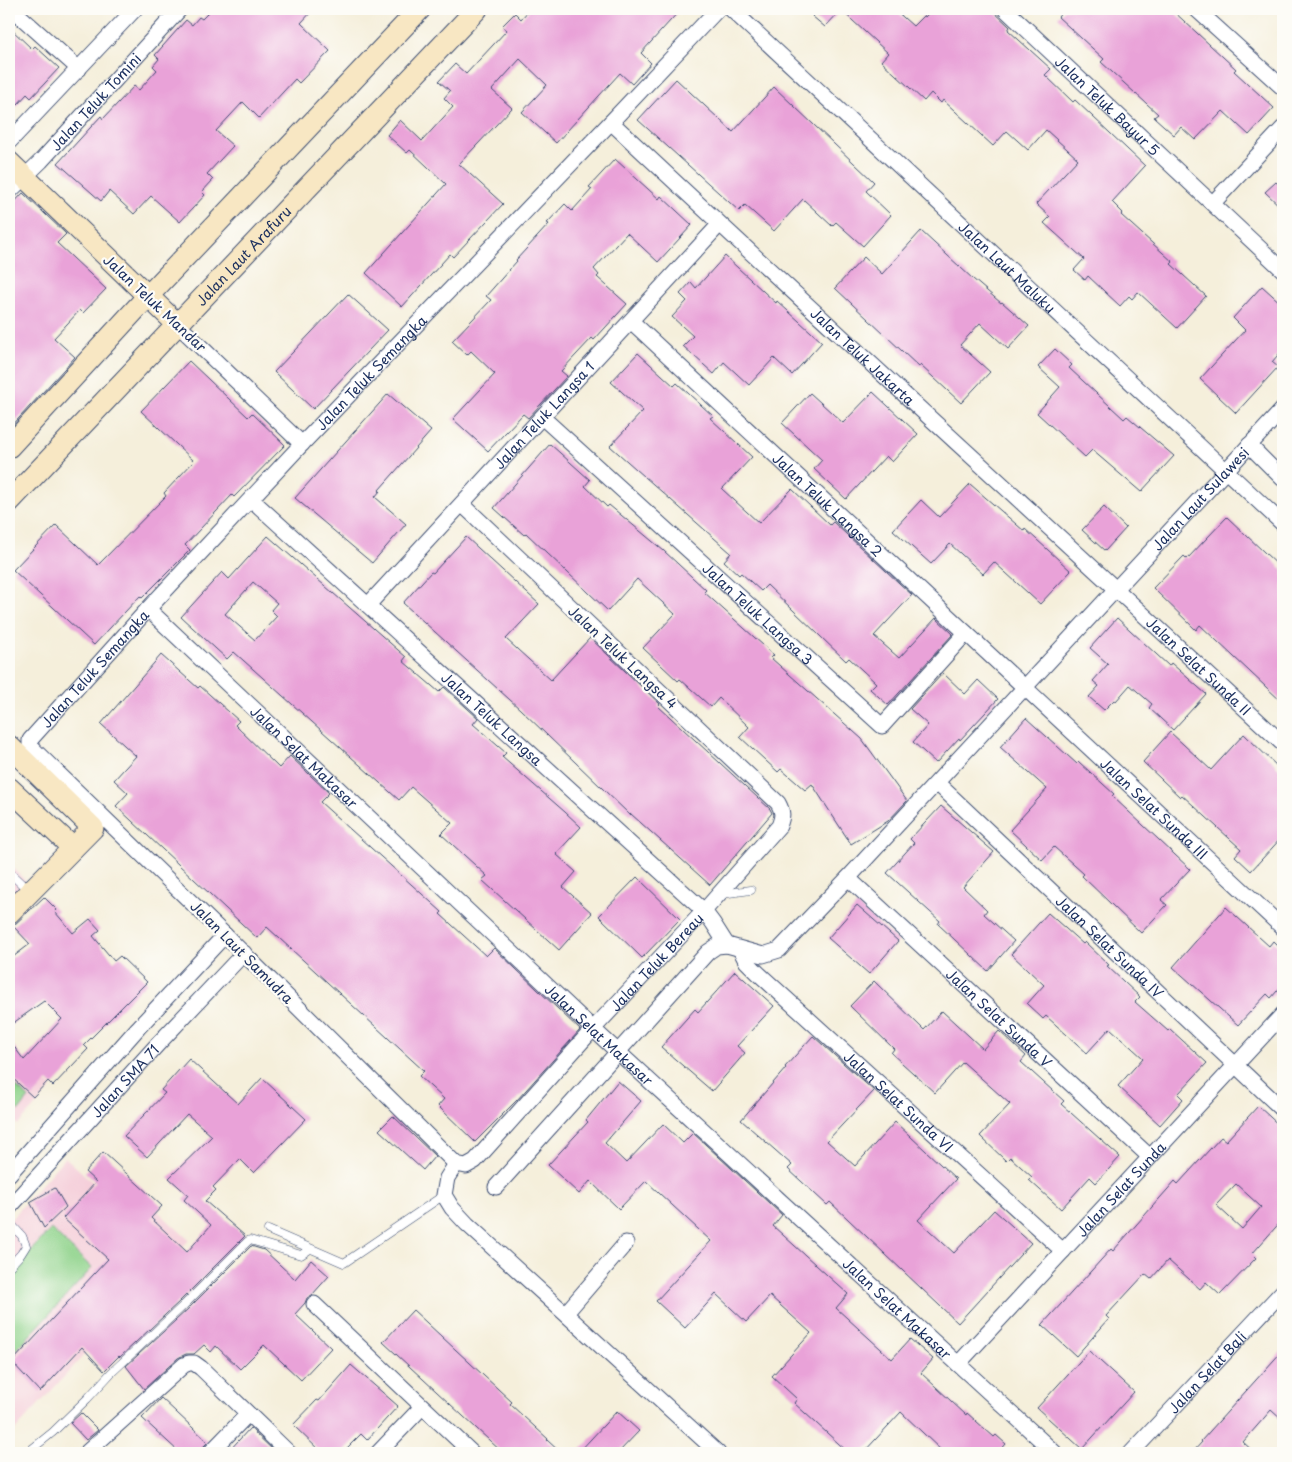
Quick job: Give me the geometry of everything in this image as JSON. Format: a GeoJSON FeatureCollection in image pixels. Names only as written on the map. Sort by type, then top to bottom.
{"type":"FeatureCollection","features":[{"type":"Feature","properties":{"kind":"street"},"geometry":{"type":"LineString","coordinates":[[12,9],[79,69]]}},
{"type":"Feature","properties":{"kind":"street"},"geometry":{"type":"LineString","coordinates":[[9,142],[134,9]]}},
{"type":"Feature","properties":{"kind":"street","name":"Jalan Teluk Tomini"},"geometry":{"type":"LineString","coordinates":[[16,185],[180,9]]}},
{"type":"Feature","properties":{"kind":"street"},"geometry":{"type":"LineString","coordinates":[[9,447],[147,297],[420,9]]}},
{"type":"Feature","properties":{"kind":"street","name":"Jalan Laut Arafuru"},"geometry":{"type":"LineString","coordinates":[[9,502],[477,9]]}},
{"type":"Feature","properties":{"kind":"street","name":"Jalan Teluk Semangka"},"geometry":{"type":"LineString","coordinates":[[30,740],[148,609],[302,444],[718,9]]}},
{"type":"Feature","properties":{"kind":"street","name":"Jalan Laut Maluku"},"geometry":{"type":"LineString","coordinates":[[731,9],[1283,524]]}},
{"type":"Feature","properties":{"kind":"street","name":"Jalan Teluk Bayur 5"},"geometry":{"type":"LineString","coordinates":[[1004,9],[1283,270]]}},
{"type":"Feature","properties":{"kind":"street"},"geometry":{"type":"LineString","coordinates":[[1196,9],[1283,88]]}},
{"type":"Feature","properties":{"kind":"street","name":"Jalan Teluk Jakarta"},"geometry":{"type":"LineString","coordinates":[[611,122],[719,225],[1116,588]]}},
{"type":"Feature","properties":{"kind":"street"},"geometry":{"type":"LineString","coordinates":[[1213,203],[1283,128]]}},
{"type":"Feature","properties":{"kind":"street","name":"Jalan Teluk Mandar"},"geometry":{"type":"LineString","coordinates":[[9,162],[16,185],[178,325],[302,444]]}},
{"type":"Feature","properties":{"kind":"street","name":"Jalan Teluk Langsa 1"},"geometry":{"type":"LineString","coordinates":[[368,606],[719,225]]}},
{"type":"Feature","properties":{"kind":"street","name":"Jalan Teluk Langsa 2"},"geometry":{"type":"LineString","coordinates":[[630,321],[1026,687]]}},
{"type":"Feature","properties":{"kind":"street","name":"Jalan Laut Sulawesi"},"geometry":{"type":"LineString","coordinates":[[733,947],[762,955],[779,950],[937,783],[1283,408]]}},
{"type":"Feature","properties":{"kind":"street","name":"Jalan Teluk Langsa 3"},"geometry":{"type":"LineString","coordinates":[[542,417],[882,726],[966,633]]}},
{"type":"Feature","properties":{"kind":"street"},"geometry":{"type":"LineString","coordinates":[[1249,445],[1283,479]]}},
{"type":"Feature","properties":{"kind":"street","name":"Jalan Teluk Langsa"},"geometry":{"type":"LineString","coordinates":[[251,499],[704,912],[733,947]]}},
{"type":"Feature","properties":{"kind":"street","name":"Jalan Teluk Langsa 4"},"geometry":{"type":"LineString","coordinates":[[462,504],[778,803],[782,811]]}},
{"type":"Feature","properties":{"kind":"street","name":"Jalan Selat Sunda II"},"geometry":{"type":"LineString","coordinates":[[1116,588],[1283,744]]}},
{"type":"Feature","properties":{"kind":"street","name":"Jalan Selat Makasar"},"geometry":{"type":"LineString","coordinates":[[148,609],[593,1028],[1055,1453]]}},
{"type":"Feature","properties":{"kind":"street","name":"Jalan Selat Sunda III"},"geometry":{"type":"LineString","coordinates":[[1026,687],[1283,928]]}},
{"type":"Feature","properties":{"kind":"street","name":"Jalan Laut Samudra"},"geometry":{"type":"LineString","coordinates":[[30,740],[32,748],[99,822],[244,953],[456,1164]]}},
{"type":"Feature","properties":{"kind":"street"},"geometry":{"type":"LineString","coordinates":[[9,746],[99,822],[9,913]]}},
{"type":"Feature","properties":{"kind":"street","name":"Jalan Selat Sunda IV"},"geometry":{"type":"LineString","coordinates":[[937,783],[1283,1110]]}},
{"type":"Feature","properties":{"kind":"street"},"geometry":{"type":"LineString","coordinates":[[9,788],[73,848]]}},
{"type":"Feature","properties":{"kind":"street","name":"Jalan Teluk Bereau"},"geometry":{"type":"LineString","coordinates":[[456,1164],[466,1166],[475,1161],[593,1028],[719,895],[778,826],[783,817],[782,811]]}},
{"type":"Feature","properties":{"kind":"street","name":"Jalan Selat Sunda V"},"geometry":{"type":"LineString","coordinates":[[848,878],[1150,1157]]}},
{"type":"Feature","properties":{"kind":"street","name":"Jalan SMA 71"},"geometry":{"type":"LineString","coordinates":[[9,1174],[138,1028],[225,935]]}},
{"type":"Feature","properties":{"kind":"street"},"geometry":{"type":"LineString","coordinates":[[496,1187],[708,952],[717,946],[733,947]]}},
{"type":"Feature","properties":{"kind":"street","name":"Jalan Selat Sunda VI"},"geometry":{"type":"LineString","coordinates":[[733,947],[758,973],[1063,1250]]}},
{"type":"Feature","properties":{"kind":"street","name":"Jalan SMA 71"},"geometry":{"type":"LineString","coordinates":[[9,1208],[156,1045],[244,953]]}},
{"type":"Feature","properties":{"kind":"street","name":"Jalan Selat Sunda"},"geometry":{"type":"LineString","coordinates":[[958,1364],[1283,1014]]}},
{"type":"Feature","properties":{"kind":"street"},"geometry":{"type":"LineString","coordinates":[[138,1028],[156,1045]]}},
{"type":"Feature","properties":{"kind":"street"},"geometry":{"type":"LineString","coordinates":[[456,1164],[447,1178],[444,1195],[452,1208],[467,1224],[718,1453]]}},
{"type":"Feature","properties":{"kind":"street"},"geometry":{"type":"LineString","coordinates":[[566,1314],[626,1243]]}},
{"type":"Feature","properties":{"kind":"street","name":"Jalan Selat Bali"},"geometry":{"type":"LineString","coordinates":[[1131,1453],[1283,1291]]}},
{"type":"Feature","properties":{"kind":"street"},"geometry":{"type":"LineString","coordinates":[[314,1304],[472,1453]]}},
{"type":"Feature","properties":{"kind":"street"},"geometry":{"type":"LineString","coordinates":[[86,1453],[173,1374],[189,1363],[194,1363],[201,1368],[289,1453]]}},
{"type":"Feature","properties":{"kind":"street"},"geometry":{"type":"LineString","coordinates":[[378,1453],[422,1407]]}},
{"type":"Feature","properties":{"kind":"street"},"geometry":{"type":"LineString","coordinates":[[210,1453],[248,1414]]}},
{"type":"Feature","properties":{"kind":"lane"},"geometry":{"type":"LineString","coordinates":[[9,872],[30,892]]}},
{"type":"Feature","properties":{"kind":"lane"},"geometry":{"type":"LineString","coordinates":[[719,895],[750,890]]}},
{"type":"Feature","properties":{"kind":"lane"},"geometry":{"type":"LineString","coordinates":[[268,1230],[341,1262],[348,1262],[444,1195]]}},
{"type":"Feature","properties":{"kind":"lane"},"geometry":{"type":"LineString","coordinates":[[9,1222],[22,1236],[26,1246],[9,1268]]}},
{"type":"Feature","properties":{"kind":"lane"},"geometry":{"type":"LineString","coordinates":[[26,1453],[54,1432],[111,1373],[184,1305],[248,1241],[301,1255],[310,1249]]}},
{"type":"Feature","properties":{"kind":"shaded area"},"geometry":{"type":"Polygon","coordinates":[[[9,865],[26,881],[9,899],[9,865]]]}},
{"type":"Feature","properties":{"kind":"shaded area"},"geometry":{"type":"Polygon","coordinates":[[[11,1049],[52,1087],[18,1125],[9,1116],[9,1052],[11,1049]]]}},
{"type":"Feature","properties":{"kind":"shaded area"},"geometry":{"type":"Polygon","coordinates":[[[65,1157],[132,1218],[148,1202],[189,1240],[9,1437],[9,1222],[65,1157]]]}},
{"type":"Feature","properties":{"kind":"green space"},"geometry":{"type":"Polygon","coordinates":[[[13,1084],[29,1098],[19,1111],[9,1102],[9,1090],[13,1084]]]}},
{"type":"Feature","properties":{"kind":"green space"},"geometry":{"type":"Polygon","coordinates":[[[51,1229],[92,1268],[9,1358],[9,1274],[51,1229]]]}},
{"type":"Feature","properties":{"kind":"building"},"geometry":{"type":"Polygon","coordinates":[[[212,9],[314,9],[301,23],[330,51],[299,83],[295,79],[259,118],[243,102],[216,131],[233,146],[207,174],[213,180],[202,192],[205,195],[180,222],[151,196],[134,214],[109,191],[101,201],[58,163],[101,116],[103,119],[134,86],[139,90],[157,70],[153,66],[159,59],[155,55],[186,20],[192,25],[199,17],[202,19],[212,9]]]}},
{"type":"Feature","properties":{"kind":"building"},"geometry":{"type":"Polygon","coordinates":[[[530,9],[681,9],[641,53],[651,63],[632,84],[620,73],[556,143],[522,112],[547,85],[520,59],[492,90],[512,108],[459,164],[503,204],[453,257],[450,254],[402,307],[366,273],[446,184],[410,150],[407,153],[387,135],[400,120],[422,141],[453,107],[444,98],[450,91],[439,81],[455,64],[466,74],[507,30],[502,26],[515,13],[521,19],[530,9]]]}},
{"type":"Feature","properties":{"kind":"building"},"geometry":{"type":"Polygon","coordinates":[[[819,9],[894,9],[913,26],[933,9],[991,9],[1010,27],[1008,30],[1051,69],[1045,75],[1073,102],[1075,100],[1145,166],[1112,202],[1123,213],[1121,215],[1173,262],[1171,264],[1206,296],[1177,328],[1138,292],[1132,299],[1129,296],[1120,306],[1088,276],[1085,280],[1074,270],[1084,259],[1044,223],[1050,217],[1036,204],[1078,159],[1046,130],[1028,150],[1007,131],[993,146],[943,100],[941,103],[931,93],[924,101],[881,61],[888,53],[841,10],[825,27],[812,16],[819,9]]]}},
{"type":"Feature","properties":{"kind":"building"},"geometry":{"type":"Polygon","coordinates":[[[1065,9],[1171,9],[1236,69],[1234,71],[1274,108],[1249,135],[1223,111],[1195,140],[1181,127],[1174,135],[1154,117],[1158,114],[1101,62],[1104,59],[1058,17],[1065,9]]]}},
{"type":"Feature","properties":{"kind":"building"},"geometry":{"type":"Polygon","coordinates":[[[9,27],[32,49],[35,46],[59,68],[31,98],[27,94],[9,114],[9,27]]]}},
{"type":"Feature","properties":{"kind":"building"},"geometry":{"type":"Polygon","coordinates":[[[676,79],[733,132],[774,87],[874,182],[866,191],[891,215],[863,246],[836,222],[832,226],[803,199],[774,231],[745,205],[739,211],[638,120],[676,79]]]}},
{"type":"Feature","properties":{"kind":"building"},"geometry":{"type":"Polygon","coordinates":[[[615,159],[659,199],[661,196],[692,225],[658,262],[627,233],[594,269],[599,275],[597,277],[627,304],[594,340],[592,338],[561,371],[567,376],[528,418],[523,414],[488,451],[453,419],[495,374],[471,351],[467,355],[452,341],[491,300],[486,296],[549,224],[547,223],[565,204],[572,211],[592,189],[589,187],[615,159]]]}},
{"type":"Feature","properties":{"kind":"building"},"geometry":{"type":"Polygon","coordinates":[[[1276,182],[1283,189],[1283,209],[1265,192],[1276,182]]]}},
{"type":"Feature","properties":{"kind":"building"},"geometry":{"type":"Polygon","coordinates":[[[23,193],[66,234],[57,243],[106,289],[83,313],[80,310],[54,338],[75,357],[9,429],[9,208],[23,193]]]}},
{"type":"Feature","properties":{"kind":"building"},"geometry":{"type":"Polygon","coordinates":[[[921,231],[973,279],[1029,326],[1008,349],[980,323],[960,345],[990,372],[961,403],[920,365],[919,367],[835,288],[864,257],[882,274],[921,231]]]}},
{"type":"Feature","properties":{"kind":"building"},"geometry":{"type":"Polygon","coordinates":[[[725,256],[822,342],[792,375],[774,358],[749,385],[724,362],[714,374],[683,346],[693,336],[672,317],[687,301],[680,294],[691,282],[696,288],[725,256]]]}},
{"type":"Feature","properties":{"kind":"building"},"geometry":{"type":"Polygon","coordinates":[[[1262,286],[1283,305],[1283,349],[1272,362],[1278,367],[1236,413],[1200,379],[1245,330],[1233,318],[1262,286]]]}},
{"type":"Feature","properties":{"kind":"building"},"geometry":{"type":"Polygon","coordinates":[[[348,294],[388,330],[313,409],[274,372],[348,294]]]}},
{"type":"Feature","properties":{"kind":"building"},"geometry":{"type":"Polygon","coordinates":[[[1055,349],[1072,365],[1069,368],[1124,419],[1127,416],[1174,456],[1141,492],[1092,450],[1085,457],[1037,413],[1060,387],[1038,367],[1055,349]]]}},
{"type":"Feature","properties":{"kind":"building"},"geometry":{"type":"Polygon","coordinates":[[[638,353],[674,386],[677,383],[713,416],[710,418],[752,457],[722,489],[759,523],[792,489],[830,525],[833,522],[912,595],[874,636],[899,658],[936,618],[953,634],[888,705],[870,689],[876,683],[849,658],[846,661],[767,585],[761,591],[741,573],[739,575],[724,561],[731,553],[610,446],[643,411],[611,382],[638,353]]]}},
{"type":"Feature","properties":{"kind":"building"},"geometry":{"type":"Polygon","coordinates":[[[189,361],[248,417],[252,413],[285,445],[234,497],[232,495],[185,545],[190,550],[142,598],[140,596],[94,645],[13,570],[56,525],[98,565],[166,496],[164,493],[194,461],[141,411],[189,361]]]}},
{"type":"Feature","properties":{"kind":"building"},"geometry":{"type":"Polygon","coordinates":[[[873,392],[918,434],[892,462],[886,456],[846,499],[814,469],[822,460],[782,423],[810,393],[843,423],[873,392]]]}},
{"type":"Feature","properties":{"kind":"building"},"geometry":{"type":"Polygon","coordinates":[[[388,394],[431,431],[375,497],[406,524],[372,563],[295,498],[388,394]]]}},
{"type":"Feature","properties":{"kind":"building"},"geometry":{"type":"Polygon","coordinates":[[[550,444],[590,480],[585,486],[607,507],[609,505],[664,551],[706,590],[704,592],[774,655],[771,658],[862,739],[907,801],[888,821],[851,844],[812,784],[805,790],[781,769],[778,772],[740,737],[749,727],[719,698],[711,707],[680,679],[678,681],[643,648],[675,614],[637,579],[608,611],[526,533],[524,535],[494,508],[550,444]]]}},
{"type":"Feature","properties":{"kind":"building"},"geometry":{"type":"Polygon","coordinates":[[[970,484],[1024,531],[1025,529],[1071,571],[1040,604],[994,562],[983,574],[950,544],[931,564],[893,530],[921,500],[939,517],[970,484]]]}},
{"type":"Feature","properties":{"kind":"building"},"geometry":{"type":"Polygon","coordinates":[[[1104,507],[1126,528],[1105,551],[1082,530],[1104,507]]]}},
{"type":"Feature","properties":{"kind":"building"},"geometry":{"type":"Polygon","coordinates":[[[1227,517],[1283,570],[1283,703],[1200,625],[1196,630],[1153,588],[1184,556],[1187,559],[1227,517]]]}},
{"type":"Feature","properties":{"kind":"building"},"geometry":{"type":"Polygon","coordinates":[[[268,536],[406,657],[403,661],[439,692],[444,687],[478,718],[473,724],[506,753],[502,757],[581,827],[556,854],[576,872],[563,887],[592,913],[559,950],[482,880],[487,876],[441,834],[452,823],[411,787],[399,800],[234,652],[227,659],[181,617],[222,572],[229,579],[268,536]],[[253,582],[225,614],[255,640],[277,616],[271,610],[277,603],[253,582]]]}},
{"type":"Feature","properties":{"kind":"building"},"geometry":{"type":"Polygon","coordinates":[[[466,537],[539,604],[506,639],[551,680],[590,638],[660,704],[658,706],[770,809],[772,813],[710,885],[630,815],[520,709],[403,603],[466,537]]]}},
{"type":"Feature","properties":{"kind":"building"},"geometry":{"type":"Polygon","coordinates":[[[1117,618],[1169,666],[1171,663],[1206,694],[1173,730],[1149,708],[1152,704],[1130,685],[1116,701],[1114,700],[1104,710],[1089,697],[1099,686],[1093,681],[1108,664],[1090,648],[1117,618]]]}},
{"type":"Feature","properties":{"kind":"building"},"geometry":{"type":"Polygon","coordinates":[[[161,655],[198,688],[200,686],[239,721],[235,725],[279,768],[290,756],[329,793],[320,802],[442,912],[440,914],[486,956],[494,948],[580,1030],[517,1100],[475,1142],[438,1106],[444,1099],[419,1076],[424,1071],[267,927],[257,938],[116,806],[128,793],[114,780],[136,756],[101,724],[161,655]]]}},
{"type":"Feature","properties":{"kind":"building"},"geometry":{"type":"Polygon","coordinates":[[[943,673],[965,694],[978,680],[998,699],[936,763],[913,742],[928,725],[910,709],[943,673]]]}},
{"type":"Feature","properties":{"kind":"building"},"geometry":{"type":"Polygon","coordinates":[[[1026,718],[1114,794],[1112,796],[1190,869],[1161,900],[1167,905],[1141,933],[1082,876],[1084,874],[1054,847],[1042,860],[1010,830],[1047,789],[1000,747],[1026,718]]]}},
{"type":"Feature","properties":{"kind":"building"},"geometry":{"type":"Polygon","coordinates":[[[1170,732],[1211,770],[1244,734],[1283,772],[1283,836],[1251,871],[1235,856],[1241,849],[1182,795],[1180,797],[1143,762],[1170,732]]]}},
{"type":"Feature","properties":{"kind":"building"},"geometry":{"type":"Polygon","coordinates":[[[941,806],[994,852],[963,887],[987,910],[984,914],[1014,941],[988,971],[938,924],[940,921],[887,873],[914,843],[910,839],[941,806]]]}},
{"type":"Feature","properties":{"kind":"building"},"geometry":{"type":"Polygon","coordinates":[[[637,877],[680,919],[642,958],[599,916],[637,877]]]}},
{"type":"Feature","properties":{"kind":"building"},"geometry":{"type":"Polygon","coordinates":[[[44,897],[57,910],[55,912],[73,933],[90,919],[100,930],[93,936],[114,961],[120,956],[147,982],[84,1045],[88,1049],[53,1086],[48,1081],[33,1097],[9,1075],[9,1040],[24,1060],[62,1019],[44,1001],[9,1026],[9,960],[30,944],[13,926],[44,897]]]}},
{"type":"Feature","properties":{"kind":"building"},"geometry":{"type":"Polygon","coordinates":[[[857,905],[898,941],[869,974],[828,938],[857,905]]]}},
{"type":"Feature","properties":{"kind":"building"},"geometry":{"type":"Polygon","coordinates":[[[1226,907],[1269,946],[1273,941],[1283,951],[1283,984],[1271,998],[1267,994],[1238,1025],[1173,967],[1226,907]]]}},
{"type":"Feature","properties":{"kind":"building"},"geometry":{"type":"Polygon","coordinates":[[[1048,913],[1083,944],[1085,942],[1109,965],[1107,966],[1140,997],[1135,1002],[1168,1031],[1170,1029],[1207,1063],[1178,1094],[1183,1099],[1160,1125],[1118,1086],[1143,1058],[1110,1028],[1087,1053],[1046,1016],[1043,1019],[1027,1004],[1044,985],[1011,954],[1048,913]]]}},
{"type":"Feature","properties":{"kind":"building"},"geometry":{"type":"Polygon","coordinates":[[[735,971],[774,1006],[737,1046],[745,1053],[712,1091],[661,1047],[695,1009],[698,1012],[735,971]]]}},
{"type":"Feature","properties":{"kind":"building"},"geometry":{"type":"Polygon","coordinates":[[[874,981],[924,1030],[942,1011],[983,1049],[999,1031],[1026,1056],[1021,1062],[1064,1101],[1061,1104],[1120,1157],[1096,1183],[1090,1177],[1061,1209],[1029,1180],[1032,1177],[1010,1157],[1006,1161],[980,1136],[1010,1104],[963,1062],[935,1093],[891,1053],[894,1049],[850,1006],[874,981]]]}},
{"type":"Feature","properties":{"kind":"building"},"geometry":{"type":"Polygon","coordinates":[[[813,1036],[874,1091],[827,1141],[855,1166],[895,1122],[956,1179],[918,1220],[954,1253],[994,1210],[1031,1243],[958,1323],[830,1202],[827,1205],[788,1169],[792,1165],[741,1120],[813,1036]]]}},
{"type":"Feature","properties":{"kind":"building"},"geometry":{"type":"Polygon","coordinates":[[[189,1059],[238,1104],[262,1078],[306,1119],[254,1173],[240,1159],[213,1187],[216,1190],[205,1201],[245,1236],[180,1301],[104,1371],[82,1347],[40,1392],[12,1362],[108,1259],[63,1218],[96,1182],[85,1172],[103,1152],[162,1206],[151,1218],[187,1252],[211,1225],[184,1200],[188,1195],[169,1178],[212,1136],[187,1114],[147,1157],[124,1136],[165,1093],[161,1090],[189,1059]]]}},
{"type":"Feature","properties":{"kind":"building"},"geometry":{"type":"Polygon","coordinates":[[[618,1081],[641,1101],[605,1143],[626,1163],[663,1124],[683,1143],[693,1133],[782,1215],[773,1226],[848,1294],[836,1308],[892,1359],[910,1339],[933,1359],[921,1373],[966,1415],[967,1413],[994,1437],[996,1435],[1006,1444],[998,1453],[944,1453],[901,1412],[863,1453],[849,1453],[794,1403],[797,1399],[772,1376],[811,1333],[770,1296],[746,1322],[716,1294],[685,1328],[656,1301],[711,1241],[646,1181],[619,1209],[590,1181],[579,1194],[548,1165],[588,1122],[586,1120],[618,1081]]]}},
{"type":"Feature","properties":{"kind":"building"},"geometry":{"type":"Polygon","coordinates":[[[1258,1106],[1283,1129],[1283,1219],[1252,1254],[1256,1258],[1220,1295],[1206,1282],[1200,1289],[1168,1260],[1151,1279],[1145,1274],[1106,1316],[1109,1319],[1076,1356],[1042,1325],[1111,1249],[1113,1251],[1175,1181],[1178,1184],[1221,1137],[1226,1141],[1258,1106]],[[1236,1184],[1216,1205],[1242,1229],[1261,1207],[1236,1184]]]}},
{"type":"Feature","properties":{"kind":"building"},"geometry":{"type":"Polygon","coordinates":[[[393,1116],[435,1156],[423,1170],[379,1130],[393,1116]]]}},
{"type":"Feature","properties":{"kind":"building"},"geometry":{"type":"Polygon","coordinates":[[[55,1188],[66,1207],[44,1228],[30,1202],[55,1188]]]}},
{"type":"Feature","properties":{"kind":"building"},"geometry":{"type":"Polygon","coordinates":[[[251,1246],[264,1250],[295,1279],[311,1260],[329,1276],[307,1298],[295,1314],[331,1348],[301,1380],[264,1345],[240,1369],[216,1346],[211,1352],[204,1345],[194,1354],[186,1354],[178,1358],[144,1389],[126,1366],[188,1309],[251,1246]]]}},
{"type":"Feature","properties":{"kind":"building"},"geometry":{"type":"Polygon","coordinates":[[[413,1310],[512,1402],[510,1404],[561,1453],[503,1453],[383,1342],[413,1310]]]}},
{"type":"Feature","properties":{"kind":"building"},"geometry":{"type":"Polygon","coordinates":[[[1283,1350],[1283,1421],[1271,1410],[1243,1442],[1255,1453],[1192,1453],[1201,1441],[1283,1350]]]}},
{"type":"Feature","properties":{"kind":"building"},"geometry":{"type":"Polygon","coordinates":[[[1089,1351],[1134,1392],[1082,1449],[1037,1408],[1089,1351]]]}},
{"type":"Feature","properties":{"kind":"building"},"geometry":{"type":"Polygon","coordinates":[[[351,1365],[398,1406],[367,1440],[361,1434],[342,1453],[322,1453],[293,1425],[317,1400],[319,1401],[351,1365]]]}},
{"type":"Feature","properties":{"kind":"building"},"geometry":{"type":"Polygon","coordinates":[[[161,1398],[208,1442],[203,1447],[201,1453],[180,1453],[142,1418],[161,1398]]]}},
{"type":"Feature","properties":{"kind":"building"},"geometry":{"type":"Polygon","coordinates":[[[617,1411],[639,1431],[618,1453],[578,1453],[617,1411]]]}},
{"type":"Feature","properties":{"kind":"building"},"geometry":{"type":"Polygon","coordinates":[[[81,1413],[98,1430],[86,1440],[70,1423],[81,1413]]]}},
{"type":"Feature","properties":{"kind":"building"},"geometry":{"type":"Polygon","coordinates":[[[250,1428],[276,1453],[227,1453],[250,1428]]]}}]}
